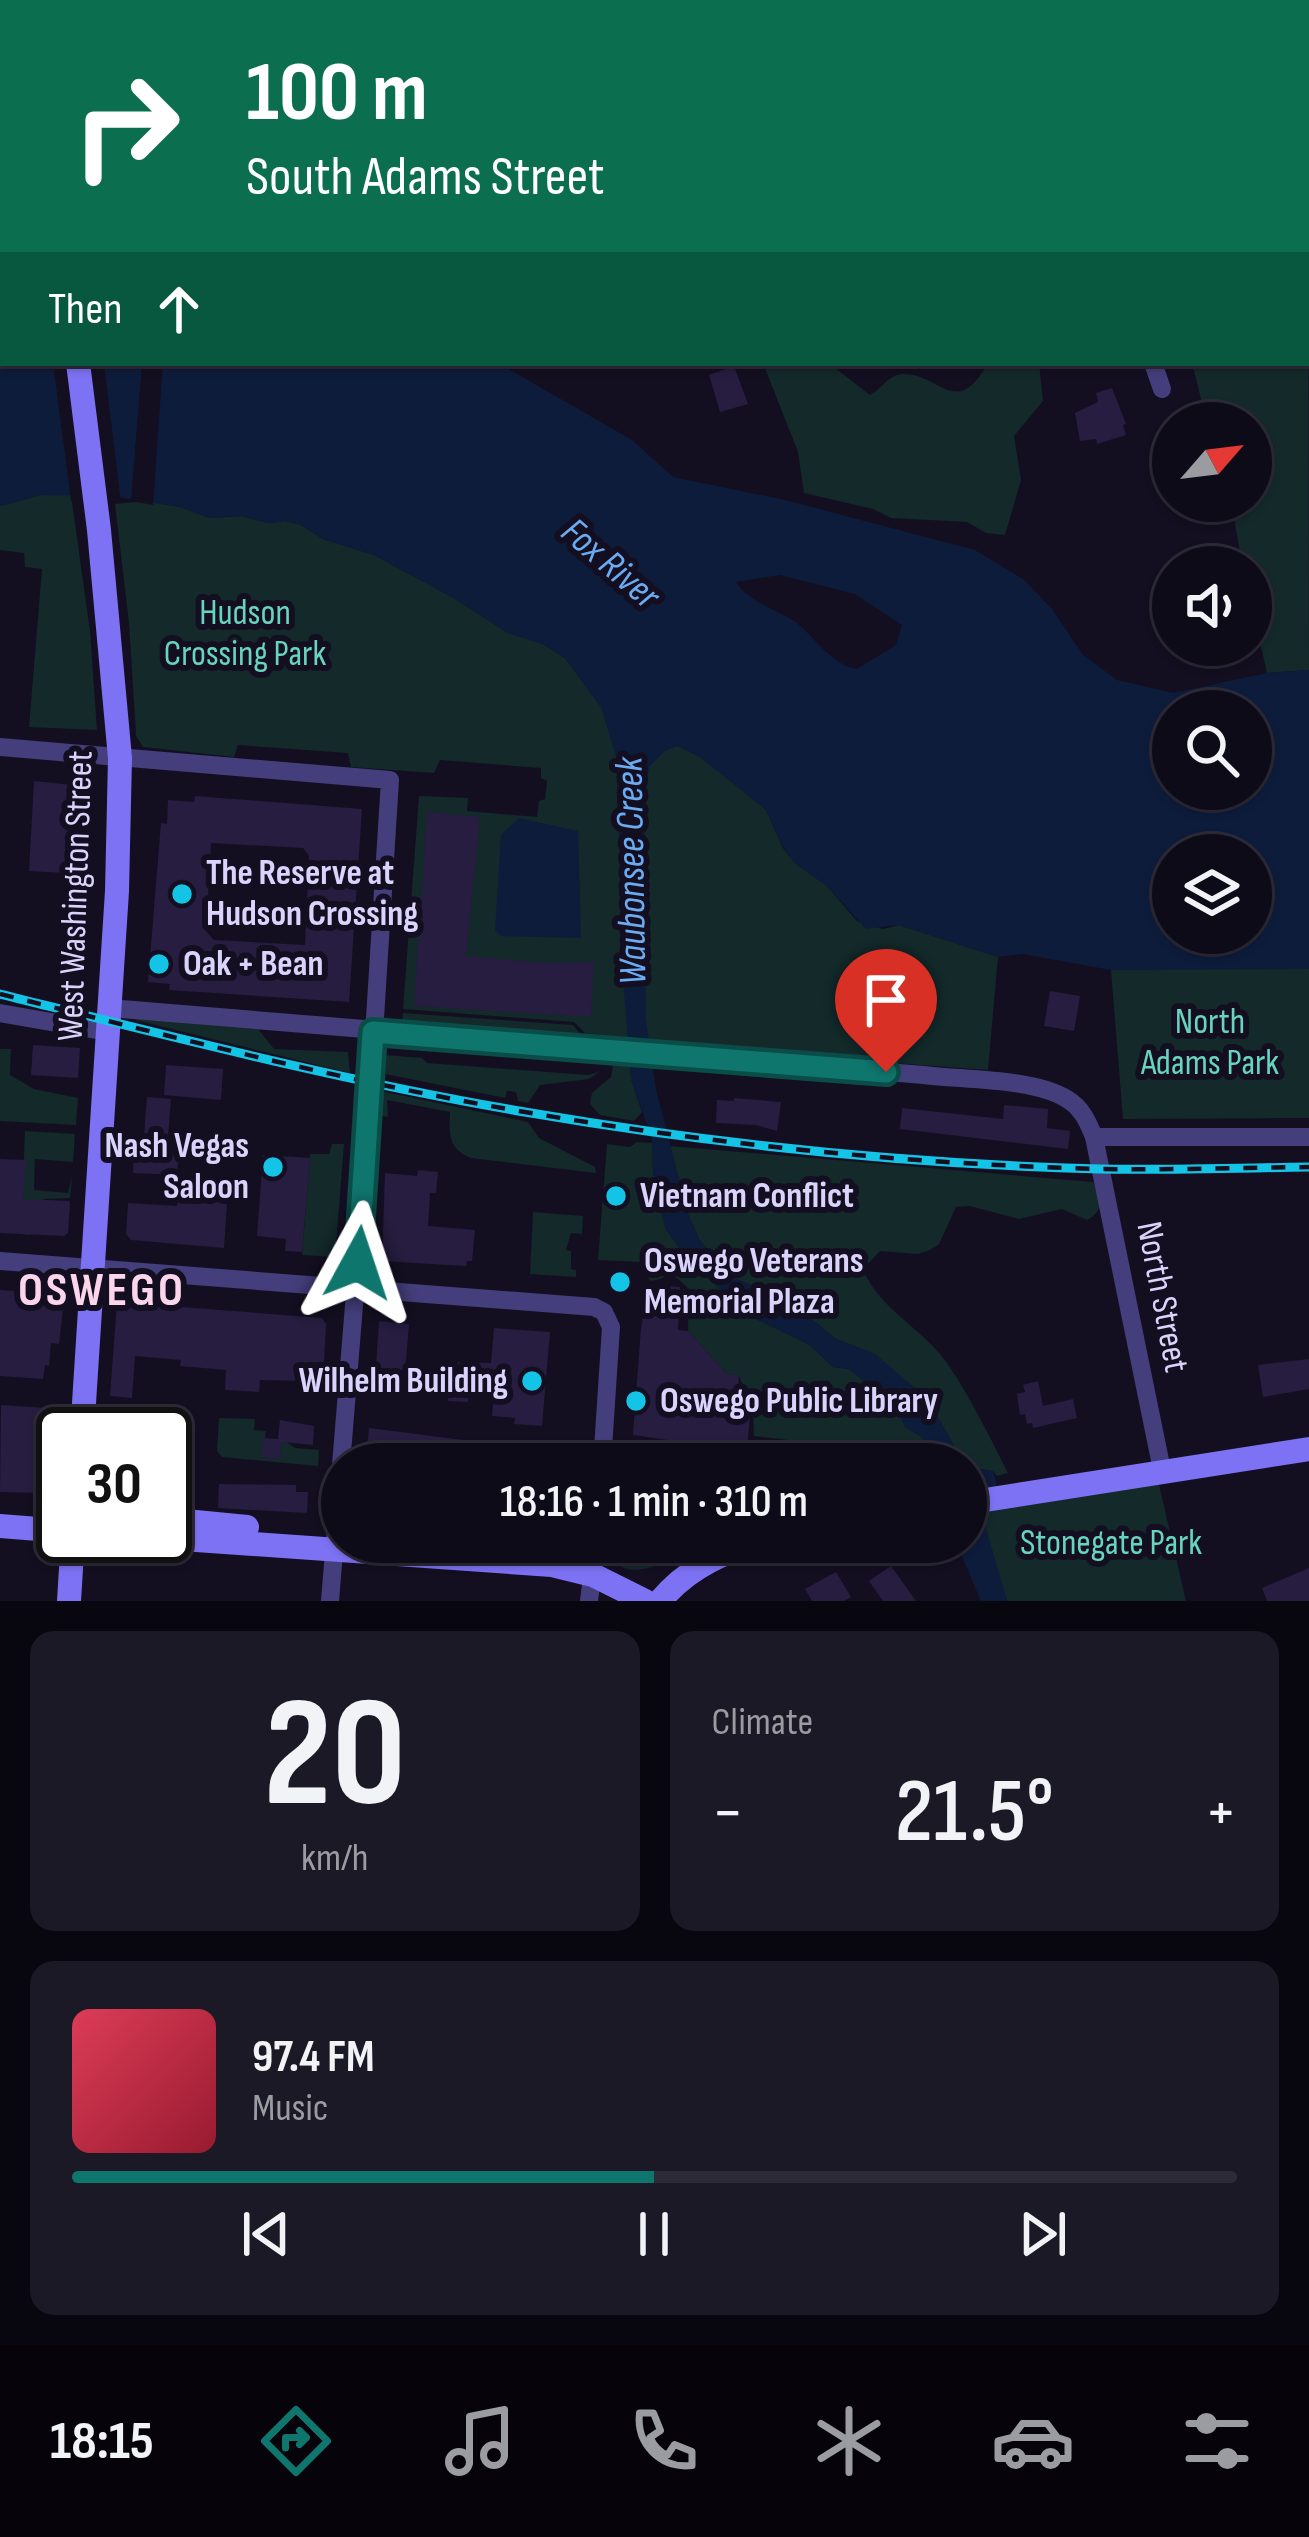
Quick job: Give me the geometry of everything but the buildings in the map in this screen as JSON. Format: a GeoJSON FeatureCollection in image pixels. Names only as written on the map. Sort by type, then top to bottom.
{"type":"FeatureCollection","features":[{"type":"Feature","properties":{"kind":"main road","name":"West Washington Street"},"geometry":{"type":"LineString","coordinates":[[78,366],[120,758],[117,891],[86,1407]]}},
{"type":"Feature","properties":{"kind":"main road"},"geometry":{"type":"LineString","coordinates":[[987,1499],[1309,1449]]}},
{"type":"Feature","properties":{"kind":"main road"},"geometry":{"type":"LineString","coordinates":[[192,1522],[253,1528],[288,1545]]}},
{"type":"Feature","properties":{"kind":"main road"},"geometry":{"type":"LineString","coordinates":[[0,1526],[36,1529]]}},
{"type":"Feature","properties":{"kind":"main road"},"geometry":{"type":"LineString","coordinates":[[192,1539],[321,1547]]}},
{"type":"Feature","properties":{"kind":"main road"},"geometry":{"type":"LineString","coordinates":[[69,1601],[71,1563]]}},
{"type":"Feature","properties":{"kind":"main road"},"geometry":{"type":"LineString","coordinates":[[526,1563],[593,1575],[645,1601]]}},
{"type":"Feature","properties":{"kind":"main road"},"geometry":{"type":"LineString","coordinates":[[660,1601],[679,1579],[709,1563]]}},
{"type":"Feature","properties":{"kind":"street"},"geometry":{"type":"LineString","coordinates":[[1155,366],[1162,389]]}},
{"type":"Feature","properties":{"kind":"street"},"geometry":{"type":"LineString","coordinates":[[0,747],[390,780],[343,1443]]}},
{"type":"Feature","properties":{"kind":"street"},"geometry":{"type":"LineString","coordinates":[[0,1013],[373,1032],[1040,1088],[1068,1099],[1085,1116],[1094,1138],[1309,1137]]}},
{"type":"Feature","properties":{"kind":"street","name":"North Street"},"geometry":{"type":"LineString","coordinates":[[1094,1138],[1162,1470]]}},
{"type":"Feature","properties":{"kind":"street"},"geometry":{"type":"LineString","coordinates":[[0,1262],[594,1307],[608,1317],[611,1337],[603,1443]]}},
{"type":"Feature","properties":{"kind":"street"},"geometry":{"type":"LineString","coordinates":[[330,1601],[334,1563]]}},
{"type":"Feature","properties":{"kind":"street"},"geometry":{"type":"LineString","coordinates":[[589,1601],[594,1563]]}},
{"type":"Feature","properties":{"kind":"green space"},"geometry":{"type":"Polygon","coordinates":[[[764,366],[833,366],[870,395],[903,374],[957,392],[967,389],[986,366],[1039,366],[1043,401],[1014,436],[1021,480],[1005,535],[986,533],[967,522],[891,518],[873,509],[804,493],[798,452],[764,366]]]}},
{"type":"Feature","properties":{"kind":"green space"},"geometry":{"type":"Polygon","coordinates":[[[1193,366],[1309,366],[1309,670],[1267,673],[1265,666],[1272,666],[1272,546],[1239,546],[1235,522],[1272,522],[1272,402],[1202,402],[1193,366]]]}},
{"type":"Feature","properties":{"kind":"green space"},"geometry":{"type":"Polygon","coordinates":[[[41,495],[71,495],[90,631],[97,730],[29,727],[42,569],[25,567],[24,553],[0,550],[0,506],[41,495]]]}},
{"type":"Feature","properties":{"kind":"green space","name":"Hudson Crossing Park"},"geometry":{"type":"Polygon","coordinates":[[[144,501],[210,518],[240,516],[301,525],[323,539],[374,555],[508,633],[543,644],[565,658],[601,707],[700,757],[766,810],[796,864],[826,885],[857,921],[883,929],[899,925],[998,957],[988,1070],[772,1054],[585,1033],[574,1022],[403,1009],[419,796],[468,798],[467,811],[537,817],[547,781],[541,778],[541,768],[440,760],[434,773],[351,767],[348,753],[238,745],[234,757],[143,747],[136,736],[115,504],[144,501]]]}},
{"type":"Feature","properties":{"kind":"green space","name":"North Adams Park"},"geometry":{"type":"Polygon","coordinates":[[[1309,969],[1309,1118],[1123,1119],[1111,970],[1309,969]]]}},
{"type":"Feature","properties":{"kind":"green space"},"geometry":{"type":"Polygon","coordinates":[[[403,1013],[573,1025],[583,1037],[402,1023],[403,1013]]]}},
{"type":"Feature","properties":{"kind":"green space"},"geometry":{"type":"Polygon","coordinates":[[[135,1020],[258,1029],[274,1049],[348,1052],[350,1073],[135,1020]]]}},
{"type":"Feature","properties":{"kind":"green space"},"geometry":{"type":"Polygon","coordinates":[[[0,1049],[11,1049],[10,1075],[34,1089],[78,1098],[76,1125],[0,1121],[0,1049]]]}},
{"type":"Feature","properties":{"kind":"green space"},"geometry":{"type":"Polygon","coordinates":[[[385,1055],[422,1058],[427,1063],[599,1072],[589,1079],[540,1085],[528,1103],[518,1101],[516,1092],[507,1091],[505,1098],[385,1074],[385,1055]]]}},
{"type":"Feature","properties":{"kind":"green space"},"geometry":{"type":"Polygon","coordinates":[[[614,1058],[630,1061],[642,1112],[634,1121],[600,1115],[590,1104],[592,1093],[611,1077],[614,1058]]]}},
{"type":"Feature","properties":{"kind":"green space"},"geometry":{"type":"Polygon","coordinates":[[[381,1091],[528,1122],[539,1138],[595,1167],[596,1173],[471,1158],[452,1140],[450,1112],[387,1100],[388,1117],[382,1116],[381,1091]]]}},
{"type":"Feature","properties":{"kind":"green space"},"geometry":{"type":"Polygon","coordinates":[[[25,1131],[75,1134],[73,1162],[35,1159],[34,1190],[68,1193],[72,1176],[70,1198],[44,1199],[42,1209],[32,1217],[30,1235],[21,1234],[25,1131]]]}},
{"type":"Feature","properties":{"kind":"green space"},"geometry":{"type":"Polygon","coordinates":[[[637,1142],[653,1143],[653,1184],[666,1229],[684,1255],[746,1314],[810,1345],[833,1367],[849,1369],[897,1407],[905,1427],[925,1443],[788,1443],[754,1436],[753,1411],[739,1376],[727,1374],[688,1331],[689,1289],[670,1275],[650,1281],[640,1262],[598,1260],[607,1144],[630,1147],[637,1142]]]}},
{"type":"Feature","properties":{"kind":"green space"},"geometry":{"type":"Polygon","coordinates":[[[332,1144],[344,1144],[335,1257],[302,1255],[310,1154],[329,1154],[332,1144]]]}},
{"type":"Feature","properties":{"kind":"green space"},"geometry":{"type":"Polygon","coordinates":[[[670,1146],[1093,1182],[1100,1203],[1097,1213],[1087,1220],[1062,1209],[1019,1219],[970,1206],[956,1207],[939,1244],[930,1250],[918,1254],[880,1251],[863,1269],[880,1296],[949,1366],[1008,1473],[997,1476],[987,1470],[987,1443],[952,1443],[935,1412],[875,1354],[836,1339],[791,1302],[727,1275],[699,1239],[670,1146]]]}},
{"type":"Feature","properties":{"kind":"green space"},"geometry":{"type":"Polygon","coordinates":[[[533,1212],[583,1216],[582,1234],[571,1233],[566,1250],[571,1251],[576,1277],[530,1274],[533,1212]]]}},
{"type":"Feature","properties":{"kind":"green space"},"geometry":{"type":"Polygon","coordinates":[[[219,1418],[255,1419],[254,1430],[266,1431],[262,1457],[280,1458],[282,1439],[295,1448],[319,1450],[318,1466],[222,1457],[217,1451],[219,1418]]]}},
{"type":"Feature","properties":{"kind":"green space","name":"Stonegate Park"},"geometry":{"type":"Polygon","coordinates":[[[1157,1476],[1186,1601],[1007,1601],[987,1536],[987,1506],[1157,1476]]]}},
{"type":"Feature","properties":{"kind":"green space"},"geometry":{"type":"Polygon","coordinates":[[[618,1563],[662,1563],[635,1570],[618,1563]]]}},
{"type":"Feature","properties":{"kind":"water"},"geometry":{"type":"Polygon","coordinates":[[[0,366],[503,366],[632,440],[673,477],[785,500],[975,550],[1023,579],[1052,609],[1083,655],[1117,680],[1160,690],[1152,690],[1152,810],[1272,810],[1272,690],[1187,690],[1267,673],[1309,670],[1309,969],[1111,970],[1023,954],[998,957],[899,925],[866,929],[826,885],[796,864],[766,810],[700,757],[677,746],[649,767],[644,806],[646,1020],[655,1085],[688,1214],[699,1239],[727,1275],[791,1302],[836,1339],[875,1354],[916,1389],[952,1443],[925,1443],[905,1427],[896,1407],[849,1369],[833,1367],[810,1345],[746,1314],[684,1255],[666,1229],[653,1184],[652,1139],[631,1079],[616,756],[601,707],[565,658],[543,644],[508,633],[374,555],[323,539],[301,525],[240,516],[210,518],[180,507],[112,496],[41,495],[0,506],[0,366]],[[780,575],[736,582],[755,600],[794,621],[831,656],[857,669],[896,645],[902,625],[855,594],[780,575]]]}},
{"type":"Feature","properties":{"kind":"water"},"geometry":{"type":"Polygon","coordinates":[[[519,818],[578,831],[581,938],[501,936],[495,930],[501,835],[519,818]]]}},
{"type":"Feature","properties":{"kind":"water"},"geometry":{"type":"Polygon","coordinates":[[[987,1470],[993,1471],[999,1494],[987,1508],[987,1470]]]}},
{"type":"Feature","properties":{"kind":"water"},"geometry":{"type":"Polygon","coordinates":[[[987,1531],[1007,1601],[981,1601],[965,1563],[987,1563],[987,1531]]]}},
{"type":"Feature","properties":{"kind":"pier"},"geometry":{"type":"Polygon","coordinates":[[[53,366],[104,366],[121,503],[71,501],[53,366]]]}},
{"type":"Feature","properties":{"kind":"pier"},"geometry":{"type":"Polygon","coordinates":[[[142,366],[163,366],[153,505],[131,501],[142,366]]]}},
{"type":"Feature","properties":{"kind":"railway"},"geometry":{"type":"LineString","coordinates":[[0,994],[397,1088],[672,1135],[886,1158],[1029,1166],[1309,1167]]}},
{"type":"Feature","properties":{"kind":"place","name":"The Reserve at Hudson Crossing"},"geometry":{"type":"Point","coordinates":[182,894]}},
{"type":"Feature","properties":{"kind":"place","name":"Oak + Bean"},"geometry":{"type":"Point","coordinates":[159,964]}},
{"type":"Feature","properties":{"kind":"place","name":"Nash Vegas Saloon"},"geometry":{"type":"Point","coordinates":[273,1167]}},
{"type":"Feature","properties":{"kind":"place","name":"Vietnam Conflict"},"geometry":{"type":"Point","coordinates":[616,1196]}},
{"type":"Feature","properties":{"kind":"place","name":"Oswego Veterans Memorial Plaza"},"geometry":{"type":"Point","coordinates":[620,1282]}},
{"type":"Feature","properties":{"kind":"place","name":"Wilhelm Building"},"geometry":{"type":"Point","coordinates":[532,1381]}},
{"type":"Feature","properties":{"kind":"place","name":"Oswego Public Library"},"geometry":{"type":"Point","coordinates":[636,1401]}},
{"type":"Feature","properties":{"kind":"district","name":"OSWEGO"},"geometry":{"type":"Point","coordinates":[102,1290]}},
{"type":"Feature","properties":{"kind":"route"},"geometry":{"type":"LineString","coordinates":[[358,1263],[373,1032],[886,1072]]}},
{"type":"Feature","properties":{"kind":"water label","name":"Fox River"},"geometry":{"type":"Point","coordinates":[610,564]}},
{"type":"Feature","properties":{"kind":"water label","name":"Waubonsee Creek"},"geometry":{"type":"Point","coordinates":[632,871]}}]}
